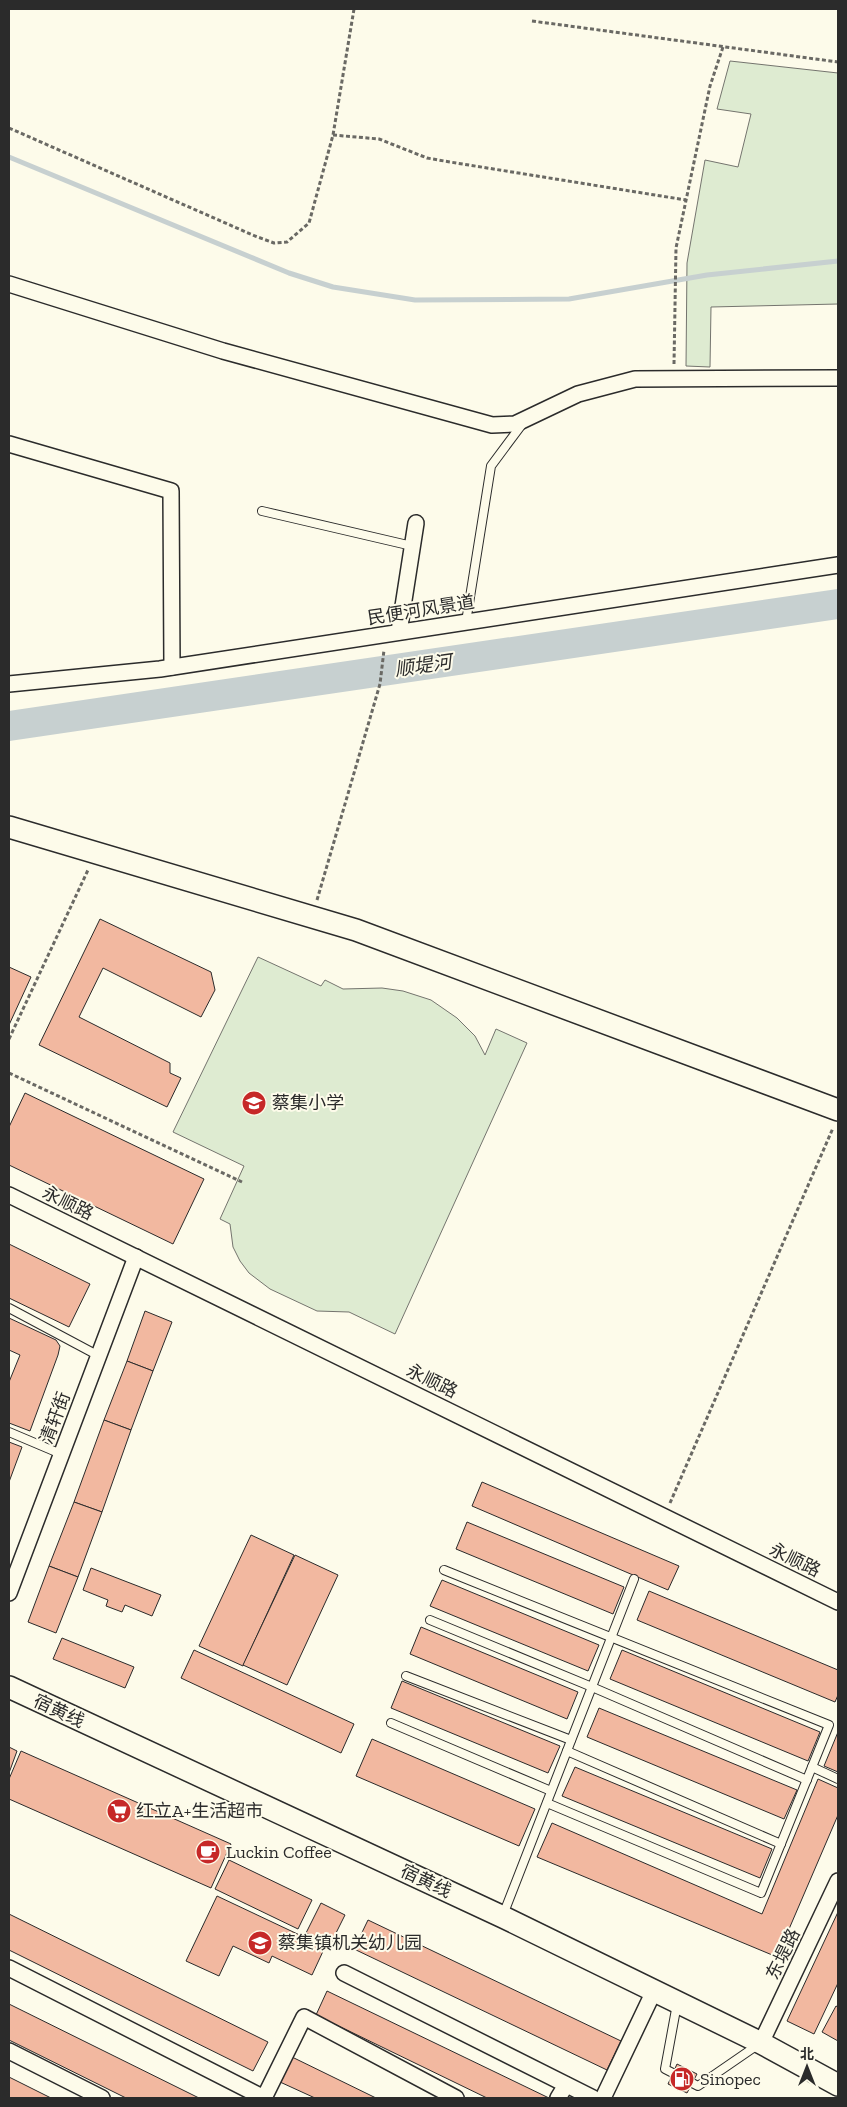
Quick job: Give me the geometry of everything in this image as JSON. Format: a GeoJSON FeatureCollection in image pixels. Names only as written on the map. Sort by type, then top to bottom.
{"type":"FeatureCollection","features":[{"type":"Feature","properties":{"kind":"main road"},"geometry":{"type":"LineString","coordinates":[[9,827],[356,930],[836,1118]]}},
{"type":"Feature","properties":{"kind":"main road","name":"宿黄线"},"geometry":{"type":"LineString","coordinates":[[9,1687],[503,1917],[761,2042],[838,2086]]}},
{"type":"Feature","properties":{"kind":"street"},"geometry":{"type":"LineString","coordinates":[[9,284],[223,351],[492,425],[515,424],[578,394],[635,379],[838,378]]}},
{"type":"Feature","properties":{"kind":"street"},"geometry":{"type":"LineString","coordinates":[[9,444],[171,490],[172,667]]}},
{"type":"Feature","properties":{"kind":"street"},"geometry":{"type":"LineString","coordinates":[[399,632],[416,523]]}},
{"type":"Feature","properties":{"kind":"street","name":"民便河风景道"},"geometry":{"type":"LineString","coordinates":[[9,684],[172,667],[838,565]]}},
{"type":"Feature","properties":{"kind":"street","name":"永顺路"},"geometry":{"type":"LineString","coordinates":[[9,1195],[838,1602]]}},
{"type":"Feature","properties":{"kind":"street","name":"清轩街"},"geometry":{"type":"LineString","coordinates":[[9,1592],[136,1257]]}},
{"type":"Feature","properties":{"kind":"street","name":"东堤路"},"geometry":{"type":"LineString","coordinates":[[761,2042],[838,1881]]}},
{"type":"Feature","properties":{"kind":"street"},"geometry":{"type":"LineString","coordinates":[[9,1968],[264,2098],[304,2017],[456,2098]]}},
{"type":"Feature","properties":{"kind":"street"},"geometry":{"type":"LineString","coordinates":[[344,1973],[593,2098]]}},
{"type":"Feature","properties":{"kind":"street"},"geometry":{"type":"LineString","coordinates":[[603,2098],[654,1991]]}},
{"type":"Feature","properties":{"kind":"street"},"geometry":{"type":"LineString","coordinates":[[9,2051],[102,2098]]}},
{"type":"Feature","properties":{"kind":"street"},"geometry":{"type":"LineString","coordinates":[[558,2098],[566,2084]]}},
{"type":"Feature","properties":{"kind":"lane"},"geometry":{"type":"LineString","coordinates":[[466,622],[491,466],[527,418]]}},
{"type":"Feature","properties":{"kind":"lane"},"geometry":{"type":"LineString","coordinates":[[262,511],[412,546]]}},
{"type":"Feature","properties":{"kind":"lane"},"geometry":{"type":"LineString","coordinates":[[9,1308],[99,1356]]}},
{"type":"Feature","properties":{"kind":"lane"},"geometry":{"type":"LineString","coordinates":[[9,1432],[61,1454]]}},
{"type":"Feature","properties":{"kind":"lane"},"geometry":{"type":"LineString","coordinates":[[444,1570],[829,1725],[761,1893],[547,1803]]}},
{"type":"Feature","properties":{"kind":"lane"},"geometry":{"type":"LineString","coordinates":[[503,1917],[634,1579]]}},
{"type":"Feature","properties":{"kind":"lane"},"geometry":{"type":"LineString","coordinates":[[430,1620],[592,1687],[806,1780]]}},
{"type":"Feature","properties":{"kind":"lane"},"geometry":{"type":"LineString","coordinates":[[406,1676],[571,1740]]}},
{"type":"Feature","properties":{"kind":"lane"},"geometry":{"type":"LineString","coordinates":[[391,1724],[552,1792]]}},
{"type":"Feature","properties":{"kind":"lane"},"geometry":{"type":"LineString","coordinates":[[567,1751],[781,1844]]}},
{"type":"Feature","properties":{"kind":"lane"},"geometry":{"type":"LineString","coordinates":[[812,1767],[838,1779]]}},
{"type":"Feature","properties":{"kind":"lane"},"geometry":{"type":"LineString","coordinates":[[678,2002],[664,2069],[698,2086],[761,2042]]}},
{"type":"Feature","properties":{"kind":"path"},"geometry":{"type":"LineString","coordinates":[[9,128],[274,243],[287,242],[309,223],[333,135],[354,9]]}},
{"type":"Feature","properties":{"kind":"path"},"geometry":{"type":"LineString","coordinates":[[532,21],[838,62]]}},
{"type":"Feature","properties":{"kind":"path"},"geometry":{"type":"LineString","coordinates":[[673,378],[676,248],[710,86],[723,48]]}},
{"type":"Feature","properties":{"kind":"path"},"geometry":{"type":"LineString","coordinates":[[333,135],[379,139],[427,158],[686,200]]}},
{"type":"Feature","properties":{"kind":"path"},"geometry":{"type":"LineString","coordinates":[[312,917],[380,684],[385,645]]}},
{"type":"Feature","properties":{"kind":"path"},"geometry":{"type":"LineString","coordinates":[[9,1039],[96,854]]}},
{"type":"Feature","properties":{"kind":"path"},"geometry":{"type":"LineString","coordinates":[[9,1072],[242,1182]]}},
{"type":"Feature","properties":{"kind":"path"},"geometry":{"type":"LineString","coordinates":[[664,1516],[836,1118]]}},
{"type":"Feature","properties":{"kind":"green space"},"geometry":{"type":"Polygon","coordinates":[[[730,61],[838,73],[838,304],[711,307],[710,367],[686,366],[687,263],[705,160],[738,167],[751,114],[717,109],[730,61]]]}},
{"type":"Feature","properties":{"kind":"green space"},"geometry":{"type":"Polygon","coordinates":[[[258,957],[321,986],[325,980],[343,989],[382,988],[403,991],[431,1000],[457,1018],[475,1036],[485,1055],[496,1029],[527,1043],[395,1334],[349,1312],[317,1311],[270,1289],[249,1273],[233,1247],[230,1224],[220,1219],[244,1166],[173,1132],[258,957]]]}},
{"type":"Feature","properties":{"kind":"building"},"geometry":{"type":"Polygon","coordinates":[[[100,919],[211,972],[215,990],[201,1017],[103,968],[79,1017],[170,1063],[170,1073],[181,1078],[167,1107],[39,1045],[100,919]]]}},
{"type":"Feature","properties":{"kind":"building"},"geometry":{"type":"Polygon","coordinates":[[[9,967],[31,977],[9,1025],[9,967]]]}},
{"type":"Feature","properties":{"kind":"building"},"geometry":{"type":"Polygon","coordinates":[[[25,1093],[204,1179],[173,1244],[9,1165],[9,1127],[25,1093]]]}},
{"type":"Feature","properties":{"kind":"building"},"geometry":{"type":"Polygon","coordinates":[[[9,1244],[90,1284],[69,1327],[9,1298],[9,1244]]]}},
{"type":"Feature","properties":{"kind":"building"},"geometry":{"type":"Polygon","coordinates":[[[145,1311],[172,1322],[153,1371],[127,1361],[145,1311]]]}},
{"type":"Feature","properties":{"kind":"building"},"geometry":{"type":"Polygon","coordinates":[[[9,1318],[56,1340],[60,1346],[30,1431],[9,1423],[9,1382],[20,1355],[9,1350],[9,1318]]]}},
{"type":"Feature","properties":{"kind":"building"},"geometry":{"type":"Polygon","coordinates":[[[127,1361],[153,1371],[131,1430],[104,1420],[127,1361]]]}},
{"type":"Feature","properties":{"kind":"building"},"geometry":{"type":"Polygon","coordinates":[[[104,1420],[131,1430],[102,1512],[74,1502],[104,1420]]]}},
{"type":"Feature","properties":{"kind":"building"},"geometry":{"type":"Polygon","coordinates":[[[9,1442],[22,1447],[9,1482],[9,1442]]]}},
{"type":"Feature","properties":{"kind":"building"},"geometry":{"type":"Polygon","coordinates":[[[482,1482],[679,1566],[668,1590],[472,1506],[482,1482]]]}},
{"type":"Feature","properties":{"kind":"building"},"geometry":{"type":"Polygon","coordinates":[[[74,1502],[102,1512],[78,1577],[49,1566],[74,1502]]]}},
{"type":"Feature","properties":{"kind":"building"},"geometry":{"type":"Polygon","coordinates":[[[467,1522],[624,1587],[613,1614],[456,1549],[467,1522]]]}},
{"type":"Feature","properties":{"kind":"building"},"geometry":{"type":"Polygon","coordinates":[[[251,1535],[294,1555],[243,1666],[199,1646],[251,1535]]]}},
{"type":"Feature","properties":{"kind":"building"},"geometry":{"type":"Polygon","coordinates":[[[295,1555],[338,1575],[287,1685],[243,1665],[295,1555]]]}},
{"type":"Feature","properties":{"kind":"building"},"geometry":{"type":"Polygon","coordinates":[[[49,1566],[78,1577],[56,1633],[28,1622],[49,1566]]]}},
{"type":"Feature","properties":{"kind":"building"},"geometry":{"type":"Polygon","coordinates":[[[91,1568],[161,1595],[152,1616],[125,1605],[122,1612],[106,1606],[108,1600],[83,1590],[91,1568]]]}},
{"type":"Feature","properties":{"kind":"building"},"geometry":{"type":"Polygon","coordinates":[[[442,1580],[599,1645],[588,1671],[430,1606],[442,1580]]]}},
{"type":"Feature","properties":{"kind":"building"},"geometry":{"type":"Polygon","coordinates":[[[649,1591],[838,1670],[838,1695],[835,1702],[637,1620],[649,1591]]]}},
{"type":"Feature","properties":{"kind":"building"},"geometry":{"type":"Polygon","coordinates":[[[421,1627],[578,1692],[567,1719],[410,1654],[421,1627]]]}},
{"type":"Feature","properties":{"kind":"building"},"geometry":{"type":"Polygon","coordinates":[[[62,1638],[134,1667],[125,1688],[53,1659],[62,1638]]]}},
{"type":"Feature","properties":{"kind":"building"},"geometry":{"type":"Polygon","coordinates":[[[194,1650],[354,1724],[341,1753],[181,1678],[194,1650]]]}},
{"type":"Feature","properties":{"kind":"building"},"geometry":{"type":"Polygon","coordinates":[[[622,1650],[820,1732],[808,1761],[610,1679],[622,1650]]]}},
{"type":"Feature","properties":{"kind":"building"},"geometry":{"type":"Polygon","coordinates":[[[402,1681],[560,1746],[548,1773],[391,1708],[402,1681]]]}},
{"type":"Feature","properties":{"kind":"building"},"geometry":{"type":"Polygon","coordinates":[[[599,1708],[797,1790],[784,1819],[587,1737],[599,1708]]]}},
{"type":"Feature","properties":{"kind":"building"},"geometry":{"type":"Polygon","coordinates":[[[838,1732],[838,1772],[824,1766],[838,1732]]]}},
{"type":"Feature","properties":{"kind":"building"},"geometry":{"type":"Polygon","coordinates":[[[372,1739],[535,1809],[519,1846],[356,1776],[372,1739]]]}},
{"type":"Feature","properties":{"kind":"building"},"geometry":{"type":"Polygon","coordinates":[[[9,1747],[17,1751],[9,1773],[9,1747]]]}},
{"type":"Feature","properties":{"kind":"building"},"geometry":{"type":"Polygon","coordinates":[[[21,1751],[231,1844],[211,1888],[9,1799],[9,1779],[21,1751]]]}},
{"type":"Feature","properties":{"kind":"building"},"geometry":{"type":"Polygon","coordinates":[[[575,1767],[772,1849],[760,1878],[562,1796],[575,1767]]]}},
{"type":"Feature","properties":{"kind":"building"},"geometry":{"type":"Polygon","coordinates":[[[818,1779],[838,1788],[838,1815],[777,1957],[537,1857],[552,1823],[762,1914],[818,1779]]]}},
{"type":"Feature","properties":{"kind":"building"},"geometry":{"type":"Polygon","coordinates":[[[229,1860],[312,1900],[298,1929],[215,1889],[229,1860]]]}},
{"type":"Feature","properties":{"kind":"building"},"geometry":{"type":"Polygon","coordinates":[[[217,1896],[325,1947],[312,1975],[272,1956],[269,1963],[233,1946],[219,1976],[186,1961],[217,1896]]]}},
{"type":"Feature","properties":{"kind":"building"},"geometry":{"type":"Polygon","coordinates":[[[321,1903],[345,1915],[330,1945],[306,1933],[321,1903]]]}},
{"type":"Feature","properties":{"kind":"building"},"geometry":{"type":"Polygon","coordinates":[[[838,1912],[838,1983],[814,2034],[787,2021],[838,1912]]]}},
{"type":"Feature","properties":{"kind":"building"},"geometry":{"type":"Polygon","coordinates":[[[9,1914],[268,2042],[253,2071],[9,1950],[9,1914]]]}},
{"type":"Feature","properties":{"kind":"building"},"geometry":{"type":"Polygon","coordinates":[[[368,1920],[621,2041],[607,2070],[354,1949],[368,1920]]]}},
{"type":"Feature","properties":{"kind":"building"},"geometry":{"type":"Polygon","coordinates":[[[327,1991],[549,2098],[487,2098],[316,2015],[327,1991]]]}},
{"type":"Feature","properties":{"kind":"building"},"geometry":{"type":"Polygon","coordinates":[[[9,2004],[199,2098],[126,2098],[9,2040],[9,2004]]]}},
{"type":"Feature","properties":{"kind":"building"},"geometry":{"type":"Polygon","coordinates":[[[836,2006],[838,2007],[838,2041],[822,2032],[836,2006]]]}},
{"type":"Feature","properties":{"kind":"building"},"geometry":{"type":"Polygon","coordinates":[[[292,2057],[376,2098],[315,2098],[280,2082],[292,2057]]]}},
{"type":"Feature","properties":{"kind":"building","name":"Sinopec"},"geometry":{"type":"Polygon","coordinates":[[[677,2064],[697,2074],[687,2093],[668,2084],[677,2064]]]}},
{"type":"Feature","properties":{"kind":"building"},"geometry":{"type":"Polygon","coordinates":[[[9,2077],[51,2098],[9,2098],[9,2077]]]}},
{"type":"Feature","properties":{"kind":"waterway"},"geometry":{"type":"LineString","coordinates":[[9,157],[289,273],[333,287],[415,300],[569,299],[707,275],[838,261]]}},
{"type":"Feature","properties":{"kind":"waterway","name":"顺堤河"},"geometry":{"type":"LineString","coordinates":[[9,726],[838,604]]}},
{"type":"Feature","properties":{"kind":"place","name":"蔡集小学"},"geometry":{"type":"Point","coordinates":[254,1103]}},
{"type":"Feature","properties":{"kind":"place","name":"红立A+生活超市"},"geometry":{"type":"Point","coordinates":[119,1811]}},
{"type":"Feature","properties":{"kind":"place","name":"Luckin Coffee"},"geometry":{"type":"Point","coordinates":[208,1852]}},
{"type":"Feature","properties":{"kind":"place","name":"蔡集镇机关幼儿园"},"geometry":{"type":"Point","coordinates":[260,1943]}},
{"type":"Feature","properties":{"kind":"place","name":"Sinopec"},"geometry":{"type":"Point","coordinates":[682,2079]}}]}
